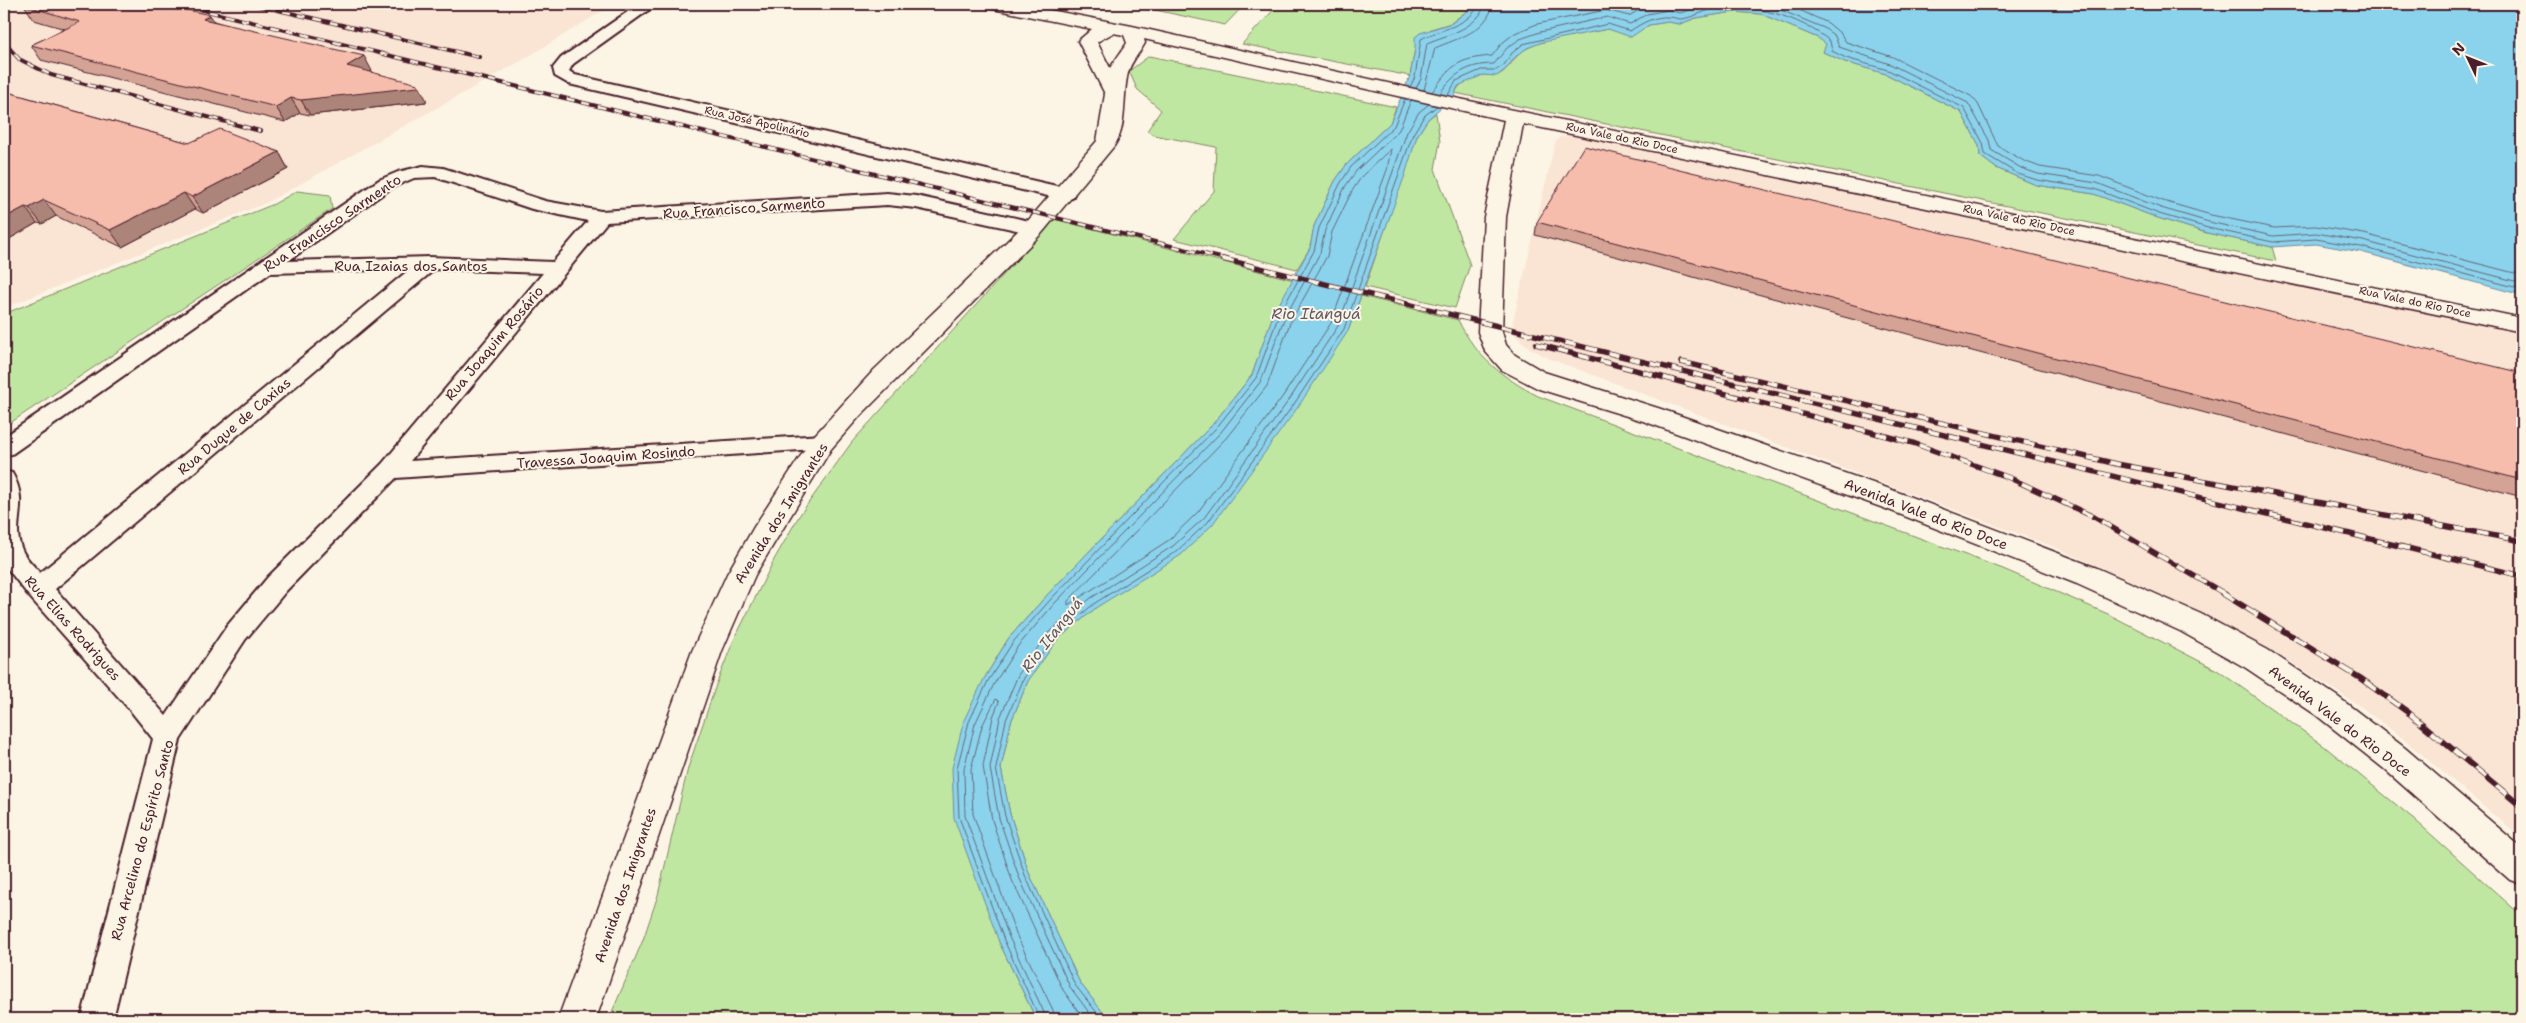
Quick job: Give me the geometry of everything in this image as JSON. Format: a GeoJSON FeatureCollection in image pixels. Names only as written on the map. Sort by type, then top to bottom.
{"type":"FeatureCollection","features":[{"type":"Feature","properties":{"kind":"street","name":"Rua José Apolinário"},"geometry":{"type":"LineString","coordinates":[[649,4],[567,61],[561,68],[561,73],[579,81],[1065,194]]}},
{"type":"Feature","properties":{"kind":"street"},"geometry":{"type":"LineString","coordinates":[[993,4],[1111,27],[1133,39]]}},
{"type":"Feature","properties":{"kind":"street"},"geometry":{"type":"LineString","coordinates":[[993,4],[1087,41],[1133,39]]}},
{"type":"Feature","properties":{"kind":"street"},"geometry":{"type":"LineString","coordinates":[[1087,41],[1097,33],[1111,27]]}},
{"type":"Feature","properties":{"kind":"street","name":"Avenida dos Imigrantes"},"geometry":{"type":"LineString","coordinates":[[577,1019],[721,616],[760,542],[822,444],[883,376],[1034,228],[1065,194],[1107,142],[1113,126],[1113,92],[1124,58],[1133,39]]}},
{"type":"Feature","properties":{"kind":"street","name":"Rua Vale do Rio Doce"},"geometry":{"type":"LineString","coordinates":[[1133,39],[1209,48],[1455,104],[2522,325]]}},
{"type":"Feature","properties":{"kind":"street","name":"Avenida dos Imigrantes"},"geometry":{"type":"LineString","coordinates":[[1087,41],[1113,92]]}},
{"type":"Feature","properties":{"kind":"street","name":"Avenida Vale do Rio Doce"},"geometry":{"type":"LineString","coordinates":[[1515,116],[1495,217],[1490,332],[1491,341],[1502,357],[1521,371],[1542,380],[1628,407],[1904,504],[2033,554],[2196,625],[2259,660],[2320,702],[2384,752],[2522,869]]}},
{"type":"Feature","properties":{"kind":"street","name":"Rua Francisco Sarmento"},"geometry":{"type":"LineString","coordinates":[[4,448],[385,184],[405,174],[423,171],[437,172],[574,214],[601,217],[892,199],[1034,228]]}},
{"type":"Feature","properties":{"kind":"street","name":"Rua Joaquim Rosário"},"geometry":{"type":"LineString","coordinates":[[390,470],[556,268],[601,217]]}},
{"type":"Feature","properties":{"kind":"street","name":"Rua Izaias dos Santos"},"geometry":{"type":"LineString","coordinates":[[266,267],[430,263],[556,268]]}},
{"type":"Feature","properties":{"kind":"street","name":"Rua Duque de Caxias"},"geometry":{"type":"LineString","coordinates":[[38,589],[430,263]]}},
{"type":"Feature","properties":{"kind":"street","name":"Travessa Joaquim Rosindo"},"geometry":{"type":"LineString","coordinates":[[390,470],[822,444]]}},
{"type":"Feature","properties":{"kind":"street","name":"Rua Arcelino do Espírito Santo"},"geometry":{"type":"LineString","coordinates":[[97,1019],[167,737],[236,633],[271,591],[390,470]]}},
{"type":"Feature","properties":{"kind":"street","name":"Rua Elias Rodrigues"},"geometry":{"type":"LineString","coordinates":[[4,479],[11,504],[6,529],[7,546],[14,560],[140,702],[167,737]]}},
{"type":"Feature","properties":{"kind":"shaded area"},"geometry":{"type":"Polygon","coordinates":[[[4,4],[614,4],[521,61],[266,203],[4,308],[4,4]]]}},
{"type":"Feature","properties":{"kind":"shaded area"},"geometry":{"type":"Polygon","coordinates":[[[1577,134],[2522,332],[2522,839],[2401,737],[2357,704],[2270,649],[2185,605],[2057,548],[1550,359],[1528,347],[1515,335],[1513,321],[1555,143],[1560,137],[1577,134]]]}},
{"type":"Feature","properties":{"kind":"green space"},"geometry":{"type":"Polygon","coordinates":[[[1151,4],[1245,4],[1225,25],[1146,8],[1151,4]]]}},
{"type":"Feature","properties":{"kind":"green space"},"geometry":{"type":"Polygon","coordinates":[[[1279,4],[1476,4],[1451,23],[1431,29],[1415,49],[1410,76],[1242,44],[1279,4]]]}},
{"type":"Feature","properties":{"kind":"green space"},"geometry":{"type":"Polygon","coordinates":[[[1734,12],[1761,14],[1818,38],[1827,44],[1823,52],[1845,62],[1886,74],[1961,112],[1979,145],[1980,156],[1996,168],[2036,185],[2094,194],[2158,218],[2207,233],[2272,247],[2276,261],[1455,93],[1463,83],[1471,78],[1485,75],[1496,76],[1502,73],[1526,49],[1544,42],[1566,36],[1609,29],[1616,31],[1644,29],[1649,25],[1668,22],[1680,24],[1696,18],[1734,12]]]}},
{"type":"Feature","properties":{"kind":"green space"},"geometry":{"type":"Polygon","coordinates":[[[1149,56],[1396,107],[1390,123],[1347,164],[1335,181],[1314,226],[1310,248],[1297,269],[1174,239],[1214,191],[1216,147],[1154,135],[1147,131],[1161,110],[1137,89],[1129,71],[1149,56]]]}},
{"type":"Feature","properties":{"kind":"green space"},"geometry":{"type":"Polygon","coordinates":[[[1436,113],[1440,142],[1435,169],[1470,265],[1455,308],[1365,287],[1417,136],[1428,119],[1436,113]]]}},
{"type":"Feature","properties":{"kind":"green space"},"geometry":{"type":"Polygon","coordinates":[[[297,191],[330,195],[332,209],[4,427],[4,314],[274,204],[297,191]]]}},
{"type":"Feature","properties":{"kind":"green space"},"geometry":{"type":"Polygon","coordinates":[[[1054,219],[1294,280],[1273,315],[1252,375],[1213,424],[1047,595],[1008,639],[984,679],[999,942],[1036,1019],[609,1019],[643,940],[658,895],[688,768],[716,685],[733,642],[775,558],[799,516],[852,442],[1054,219]]]}},
{"type":"Feature","properties":{"kind":"green space"},"geometry":{"type":"Polygon","coordinates":[[[1361,296],[1458,320],[1482,356],[1513,382],[1538,396],[2003,569],[2108,614],[2217,670],[2324,746],[2415,820],[2522,916],[2522,1019],[1108,1019],[1080,983],[1029,873],[1010,814],[1001,768],[1011,722],[1028,681],[1057,640],[1097,607],[1348,331],[1361,296]]]}},
{"type":"Feature","properties":{"kind":"water","name":"Rio Itanguá"},"geometry":{"type":"Polygon","coordinates":[[[1476,4],[2522,4],[2522,295],[2361,252],[2316,244],[2272,247],[2207,233],[2158,218],[2094,194],[2036,185],[1996,168],[1980,156],[1979,145],[1961,112],[1886,74],[1845,62],[1823,52],[1826,44],[1818,38],[1761,14],[1734,12],[1696,18],[1680,24],[1668,22],[1649,25],[1631,37],[1608,29],[1543,42],[1527,48],[1515,57],[1507,68],[1497,76],[1483,75],[1458,86],[1454,96],[1428,119],[1417,136],[1405,175],[1348,331],[1298,407],[1212,525],[1181,555],[1097,607],[1057,640],[1028,681],[1011,722],[1001,768],[1010,814],[1029,873],[1080,983],[1108,1019],[1036,1019],[999,942],[954,818],[952,768],[964,720],[984,679],[1008,639],[1047,595],[1213,424],[1252,375],[1273,315],[1310,248],[1314,226],[1335,181],[1347,164],[1390,123],[1410,76],[1415,49],[1415,37],[1420,33],[1452,23],[1476,4]]]}},
{"type":"Feature","properties":{"kind":"building"},"geometry":{"type":"Polygon","coordinates":[[[160,4],[210,15],[203,19],[364,56],[347,66],[418,84],[418,87],[301,100],[291,98],[276,107],[31,45],[80,22],[24,5],[160,4]]]}},
{"type":"Feature","properties":{"kind":"building"},"geometry":{"type":"Polygon","coordinates":[[[4,91],[189,143],[220,129],[279,152],[192,197],[184,193],[110,230],[44,200],[4,218],[4,91]]]}},
{"type":"Feature","properties":{"kind":"building"},"geometry":{"type":"Polygon","coordinates":[[[1584,146],[2522,373],[2522,480],[1537,222],[1584,146]]]}},
{"type":"Feature","properties":{"kind":"railway"},"geometry":{"type":"LineString","coordinates":[[178,4],[1229,260]]}},
{"type":"Feature","properties":{"kind":"railway"},"geometry":{"type":"LineString","coordinates":[[252,4],[479,57]]}},
{"type":"Feature","properties":{"kind":"railway"},"geometry":{"type":"LineString","coordinates":[[4,42],[19,59],[51,75],[260,131]]}},
{"type":"Feature","properties":{"kind":"railway"},"geometry":{"type":"LineString","coordinates":[[1223,259],[2522,576]]}},
{"type":"Feature","properties":{"kind":"railway"},"geometry":{"type":"LineString","coordinates":[[1536,344],[1913,443],[2010,478],[2094,517],[2225,594]]}},
{"type":"Feature","properties":{"kind":"railway"},"geometry":{"type":"LineString","coordinates":[[1681,362],[2117,464],[2522,541]]}},
{"type":"Feature","properties":{"kind":"railway"},"geometry":{"type":"LineString","coordinates":[[2222,593],[2360,678],[2409,713],[2522,807]]}}]}
